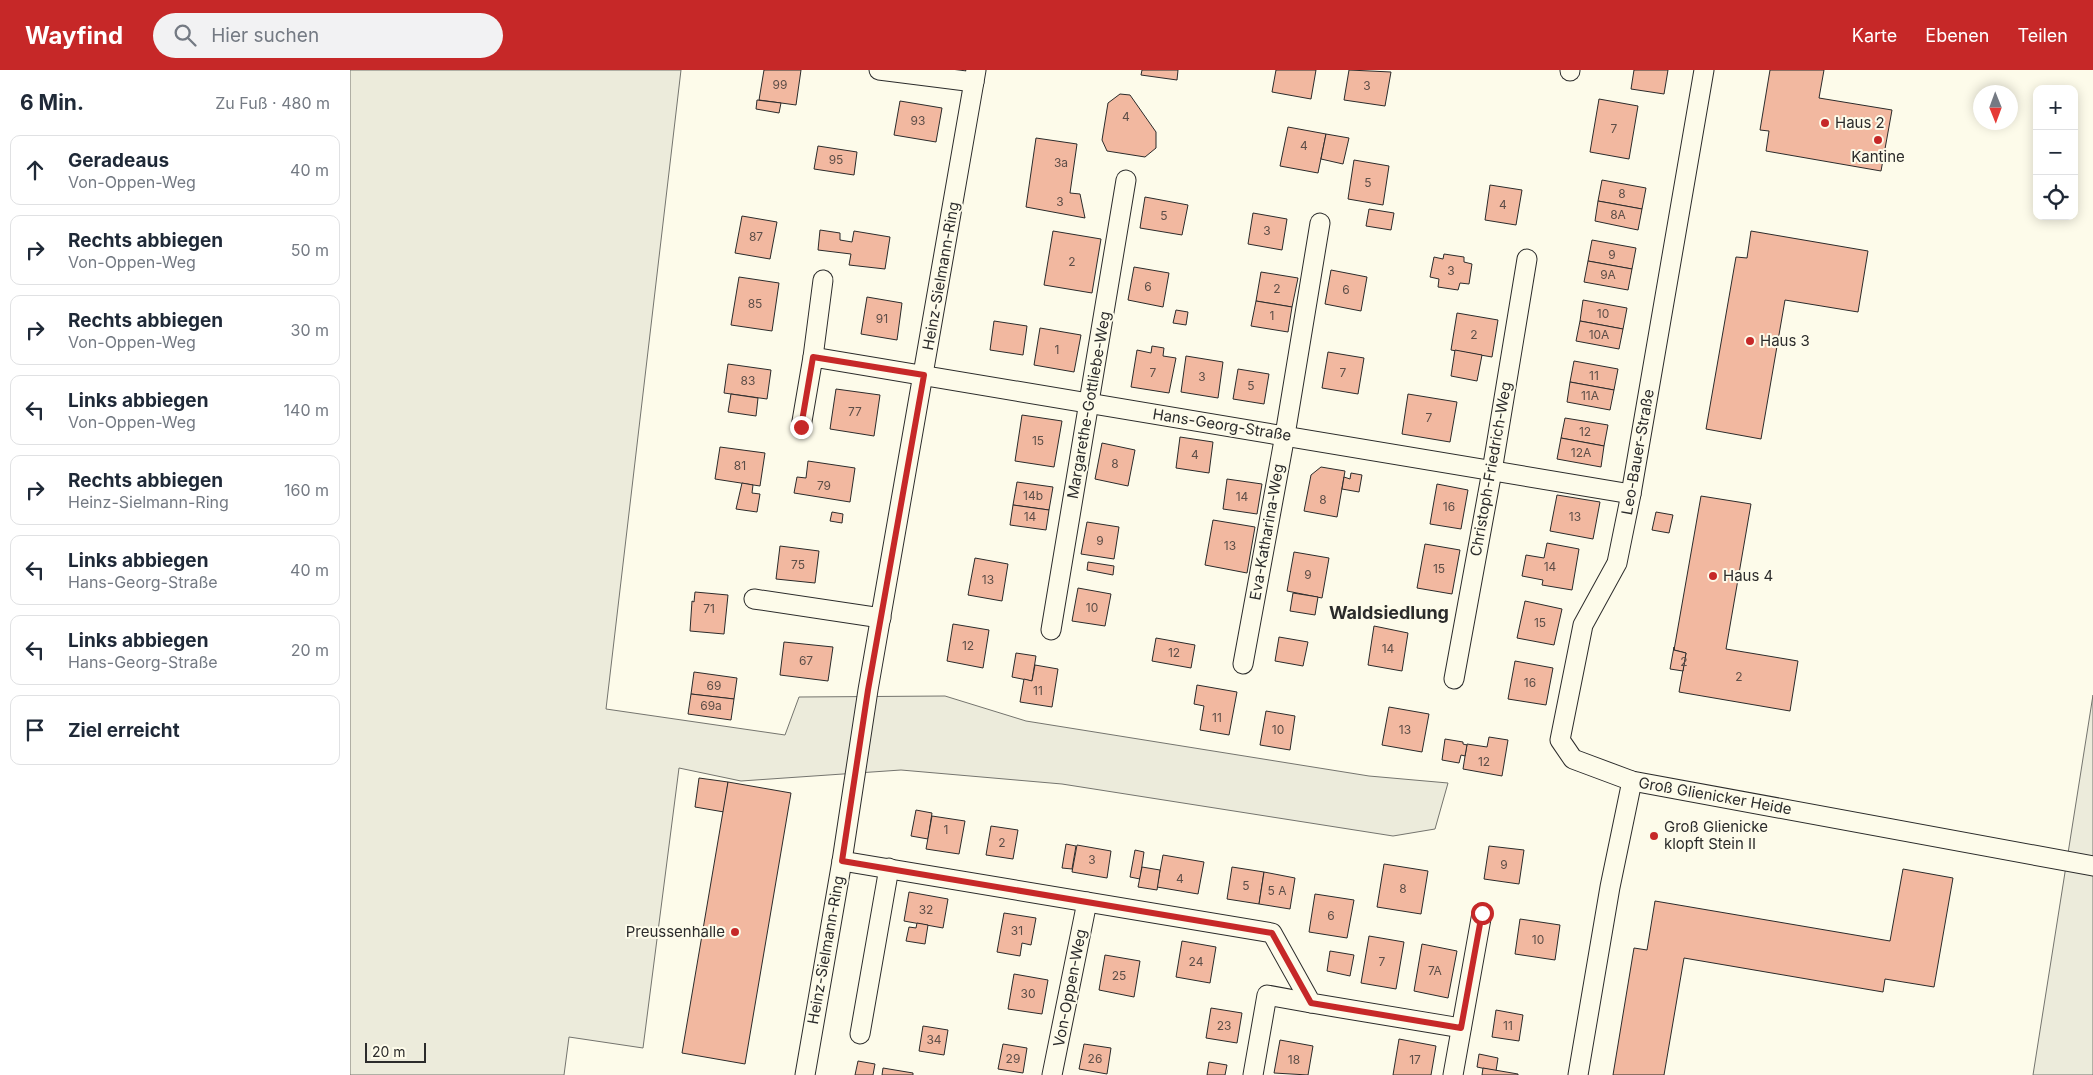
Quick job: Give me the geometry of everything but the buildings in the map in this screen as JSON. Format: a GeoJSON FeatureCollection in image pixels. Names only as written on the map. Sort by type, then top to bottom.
{"type":"FeatureCollection","features":[{"type":"Feature","properties":{"kind":"street","name":"Heinz-Sielmann-Ring"},"geometry":{"type":"LineString","coordinates":[[805,1075],[842,861],[868,690],[975,76],[880,70]]}},
{"type":"Feature","properties":{"kind":"street","name":"Leo-Bauer-Straße"},"geometry":{"type":"LineString","coordinates":[[1632,781],[1573,759],[1560,740],[1583,624],[1618,563],[1704,70]]}},
{"type":"Feature","properties":{"kind":"street","name":"Margarethe-Gottliebe-Weg"},"geometry":{"type":"LineString","coordinates":[[1051,630],[1126,180]]}},
{"type":"Feature","properties":{"kind":"street","name":"Eva-Katharina-Weg"},"geometry":{"type":"LineString","coordinates":[[1243,664],[1285,435],[1320,222]]}},
{"type":"Feature","properties":{"kind":"street","name":"Christoph-Friedrich-Weg"},"geometry":{"type":"LineString","coordinates":[[1454,679],[1492,471],[1527,259]]}},
{"type":"Feature","properties":{"kind":"street"},"geometry":{"type":"LineString","coordinates":[[801,427],[813,357],[823,280]]}},
{"type":"Feature","properties":{"kind":"street","name":"Hans-Georg-Straße"},"geometry":{"type":"LineString","coordinates":[[813,357],[1631,494]]}},
{"type":"Feature","properties":{"kind":"street"},"geometry":{"type":"LineString","coordinates":[[754,599],[881,618]]}},
{"type":"Feature","properties":{"kind":"street","name":"Groß Glienicker Heide"},"geometry":{"type":"LineString","coordinates":[[1578,1075],[1610,887],[1632,781],[2093,866]]}},
{"type":"Feature","properties":{"kind":"street"},"geometry":{"type":"LineString","coordinates":[[842,861],[1272,933],[1311,1003]]}},
{"type":"Feature","properties":{"kind":"street"},"geometry":{"type":"LineString","coordinates":[[860,1034],[889,868]]}},
{"type":"Feature","properties":{"kind":"street","name":"Von-Oppen-Weg"},"geometry":{"type":"LineString","coordinates":[[1052,1075],[1088,902]]}},
{"type":"Feature","properties":{"kind":"street"},"geometry":{"type":"LineString","coordinates":[[1453,1075],[1482,913]]}},
{"type":"Feature","properties":{"kind":"street"},"geometry":{"type":"LineString","coordinates":[[1253,1075],[1267,995],[1461,1028]]}},
{"type":"Feature","properties":{"kind":"shaded area"},"geometry":{"type":"Polygon","coordinates":[[[350,70],[681,70],[606,709],[785,735],[799,697],[945,696],[1026,721],[1369,776],[1448,783],[1435,829],[1393,836],[1062,784],[901,770],[741,781],[679,768],[643,1048],[569,1037],[564,1075],[350,1075],[350,70]]]}},
{"type":"Feature","properties":{"kind":"shaded area"},"geometry":{"type":"Polygon","coordinates":[[[2093,695],[2093,1075],[2033,1075],[2093,695]]]}},
{"type":"Feature","properties":{"kind":"place","name":"Haus 2"},"geometry":{"type":"Point","coordinates":[1825,123]}},
{"type":"Feature","properties":{"kind":"place","name":"Kantine"},"geometry":{"type":"Point","coordinates":[1878,140]}},
{"type":"Feature","properties":{"kind":"place","name":"Haus 3"},"geometry":{"type":"Point","coordinates":[1750,341]}},
{"type":"Feature","properties":{"kind":"place","name":"Haus 4"},"geometry":{"type":"Point","coordinates":[1713,576]}},
{"type":"Feature","properties":{"kind":"place","name":"Groß Glienicke klopft Stein II"},"geometry":{"type":"Point","coordinates":[1654,836]}},
{"type":"Feature","properties":{"kind":"place","name":"Preussenhalle"},"geometry":{"type":"Point","coordinates":[735,932]}},
{"type":"Feature","properties":{"kind":"district","name":"Waldsiedlung"},"geometry":{"type":"Point","coordinates":[1389,613]}},
{"type":"Feature","properties":{"kind":"route"},"geometry":{"type":"LineString","coordinates":[[801,427],[813,357],[924,375],[868,690],[842,861],[1272,933],[1311,1003],[1461,1028],[1482,913]]}}]}
